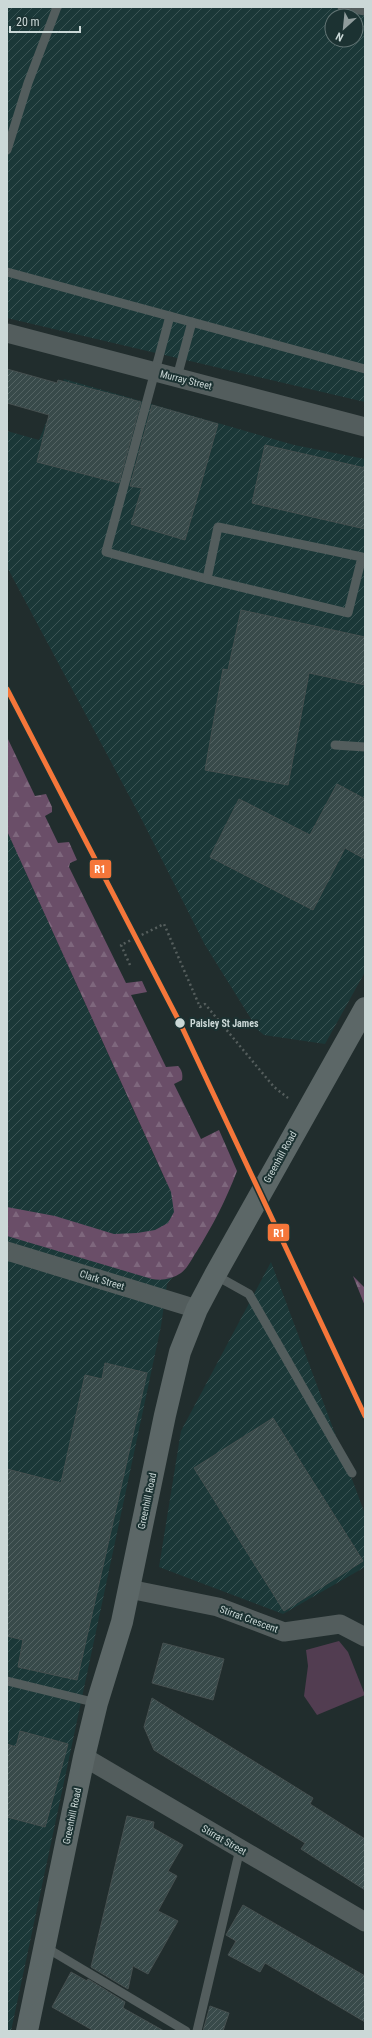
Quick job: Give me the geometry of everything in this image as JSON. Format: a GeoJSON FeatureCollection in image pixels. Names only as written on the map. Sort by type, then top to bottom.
{"type":"FeatureCollection","features":[{"type":"Feature","properties":{"kind":"street","name":"Murray Street"},"geometry":{"type":"LineString","coordinates":[[7,333],[365,427]]}},
{"type":"Feature","properties":{"kind":"street","name":"Greenhill Road"},"geometry":{"type":"LineString","coordinates":[[27,2031],[84,1757],[97,1703],[122,1622],[180,1352],[197,1309],[215,1275],[365,1008]]}},
{"type":"Feature","properties":{"kind":"street","name":"Clark Street"},"geometry":{"type":"LineString","coordinates":[[7,1251],[197,1309]]}},
{"type":"Feature","properties":{"kind":"street","name":"Stirrat Crescent"},"geometry":{"type":"LineString","coordinates":[[129,1589],[218,1607],[284,1632],[340,1624],[365,1638]]}},
{"type":"Feature","properties":{"kind":"street","name":"Stirrat Street"},"geometry":{"type":"LineString","coordinates":[[84,1757],[365,1922]]}},
{"type":"Feature","properties":{"kind":"lane"},"geometry":{"type":"LineString","coordinates":[[7,150],[28,83],[57,7]]}},
{"type":"Feature","properties":{"kind":"lane"},"geometry":{"type":"LineString","coordinates":[[342,7],[365,11]]}},
{"type":"Feature","properties":{"kind":"lane"},"geometry":{"type":"LineString","coordinates":[[7,272],[365,369]]}},
{"type":"Feature","properties":{"kind":"lane"},"geometry":{"type":"LineString","coordinates":[[170,316],[106,552],[207,579],[348,614],[363,558],[218,528],[207,579]]}},
{"type":"Feature","properties":{"kind":"lane"},"geometry":{"type":"LineString","coordinates":[[177,377],[192,322]]}},
{"type":"Feature","properties":{"kind":"lane"},"geometry":{"type":"LineString","coordinates":[[335,745],[365,747]]}},
{"type":"Feature","properties":{"kind":"lane"},"geometry":{"type":"LineString","coordinates":[[215,1275],[249,1294],[352,1473]]}},
{"type":"Feature","properties":{"kind":"lane"},"geometry":{"type":"LineString","coordinates":[[7,1682],[97,1703]]}},
{"type":"Feature","properties":{"kind":"lane"},"geometry":{"type":"LineString","coordinates":[[197,2031],[240,1849]]}},
{"type":"Feature","properties":{"kind":"lane"},"geometry":{"type":"LineString","coordinates":[[45,1947],[186,2031]]}},
{"type":"Feature","properties":{"kind":"path"},"geometry":{"type":"LineString","coordinates":[[130,965],[121,945],[164,924],[200,1007],[205,1004],[274,1087]]}},
{"type":"Feature","properties":{"kind":"shaded area"},"geometry":{"type":"Polygon","coordinates":[[[7,7],[365,7],[365,402],[7,318],[7,7]]]}},
{"type":"Feature","properties":{"kind":"shaded area"},"geometry":{"type":"Polygon","coordinates":[[[64,379],[294,445],[365,459],[365,972],[325,1044],[264,1035],[258,1030],[205,945],[141,818],[7,567],[7,431],[39,440],[64,379]]]}},
{"type":"Feature","properties":{"kind":"shaded area"},"geometry":{"type":"Polygon","coordinates":[[[7,831],[166,1182],[211,1207],[183,1264],[167,1284],[161,1326],[11,2031],[7,2031],[7,831]]]}},
{"type":"Feature","properties":{"kind":"shaded area"},"geometry":{"type":"Polygon","coordinates":[[[271,1262],[365,1514],[365,1567],[283,1614],[159,1567],[181,1431],[271,1262]]]}},
{"type":"Feature","properties":{"kind":"shaded area"},"geometry":{"type":"Polygon","coordinates":[[[339,1641],[348,1652],[365,1695],[317,1715],[304,1696],[308,1666],[306,1650],[339,1641]]]}},
{"type":"Feature","properties":{"kind":"green space"},"geometry":{"type":"Polygon","coordinates":[[[7,737],[35,796],[46,794],[52,807],[52,812],[45,816],[58,843],[69,842],[77,860],[70,863],[69,867],[126,983],[142,981],[147,992],[131,995],[166,1067],[178,1066],[181,1071],[182,1080],[174,1084],[201,1139],[219,1130],[237,1171],[219,1212],[190,1263],[181,1273],[171,1278],[163,1280],[152,1279],[7,1236],[7,1207],[55,1216],[114,1234],[137,1233],[155,1230],[168,1223],[174,1212],[171,1192],[7,831],[7,737]]]}},
{"type":"Feature","properties":{"kind":"green space"},"geometry":{"type":"Polygon","coordinates":[[[353,1276],[365,1288],[365,1306],[353,1276]]]}},
{"type":"Feature","properties":{"kind":"building"},"geometry":{"type":"Polygon","coordinates":[[[7,369],[57,383],[58,380],[141,402],[119,483],[37,462],[49,415],[7,403],[7,369]]]}},
{"type":"Feature","properties":{"kind":"building"},"geometry":{"type":"Polygon","coordinates":[[[152,405],[218,424],[185,540],[131,524],[142,488],[130,486],[152,405]]]}},
{"type":"Feature","properties":{"kind":"building"},"geometry":{"type":"Polygon","coordinates":[[[265,445],[365,468],[365,529],[252,503],[265,445]]]}},
{"type":"Feature","properties":{"kind":"building"},"geometry":{"type":"Polygon","coordinates":[[[241,610],[365,637],[365,685],[309,673],[288,785],[205,770],[223,669],[228,670],[241,610]]]}},
{"type":"Feature","properties":{"kind":"building"},"geometry":{"type":"Polygon","coordinates":[[[337,784],[365,799],[365,859],[345,848],[313,910],[210,857],[239,799],[310,835],[337,784]]]}},
{"type":"Feature","properties":{"kind":"building"},"geometry":{"type":"Polygon","coordinates":[[[105,1363],[147,1373],[77,1680],[18,1667],[23,1640],[7,1636],[7,1469],[61,1483],[85,1375],[102,1379],[105,1363]]]}},
{"type":"Feature","properties":{"kind":"building"},"geometry":{"type":"Polygon","coordinates":[[[273,1418],[363,1561],[284,1611],[194,1468],[273,1418]]]}},
{"type":"Feature","properties":{"kind":"building"},"geometry":{"type":"Polygon","coordinates":[[[163,1643],[224,1659],[213,1700],[152,1683],[163,1643]]]}},
{"type":"Feature","properties":{"kind":"building"},"geometry":{"type":"Polygon","coordinates":[[[152,1698],[313,1798],[310,1804],[365,1839],[365,1890],[301,1849],[305,1843],[154,1750],[144,1727],[152,1698]]]}},
{"type":"Feature","properties":{"kind":"building"},"geometry":{"type":"Polygon","coordinates":[[[20,1731],[68,1744],[45,1827],[7,1817],[7,1744],[16,1747],[20,1731]]]}},
{"type":"Feature","properties":{"kind":"building"},"geometry":{"type":"Polygon","coordinates":[[[127,1816],[154,1822],[153,1828],[183,1845],[168,1871],[177,1876],[158,1911],[178,1921],[148,1974],[133,1966],[128,1989],[91,1967],[127,1816]]]}},
{"type":"Feature","properties":{"kind":"building"},"geometry":{"type":"Polygon","coordinates":[[[243,1905],[365,1976],[365,2022],[265,1963],[260,1972],[228,1955],[236,1941],[226,1935],[243,1905]]]}},
{"type":"Feature","properties":{"kind":"building"},"geometry":{"type":"Polygon","coordinates":[[[71,1972],[87,1981],[88,1979],[125,2002],[123,2008],[164,2031],[94,2031],[52,2007],[71,1972]]]}},
{"type":"Feature","properties":{"kind":"building"},"geometry":{"type":"Polygon","coordinates":[[[210,2006],[229,2013],[223,2031],[203,2031],[210,2006]]]}},
{"type":"Feature","properties":{"kind":"transit line","name":"R1"},"geometry":{"type":"LineString","coordinates":[[7,689],[180,1023],[365,1416]]}},
{"type":"Feature","properties":{"kind":"place","name":"Paisley St James"},"geometry":{"type":"Point","coordinates":[180,1023]}}]}
